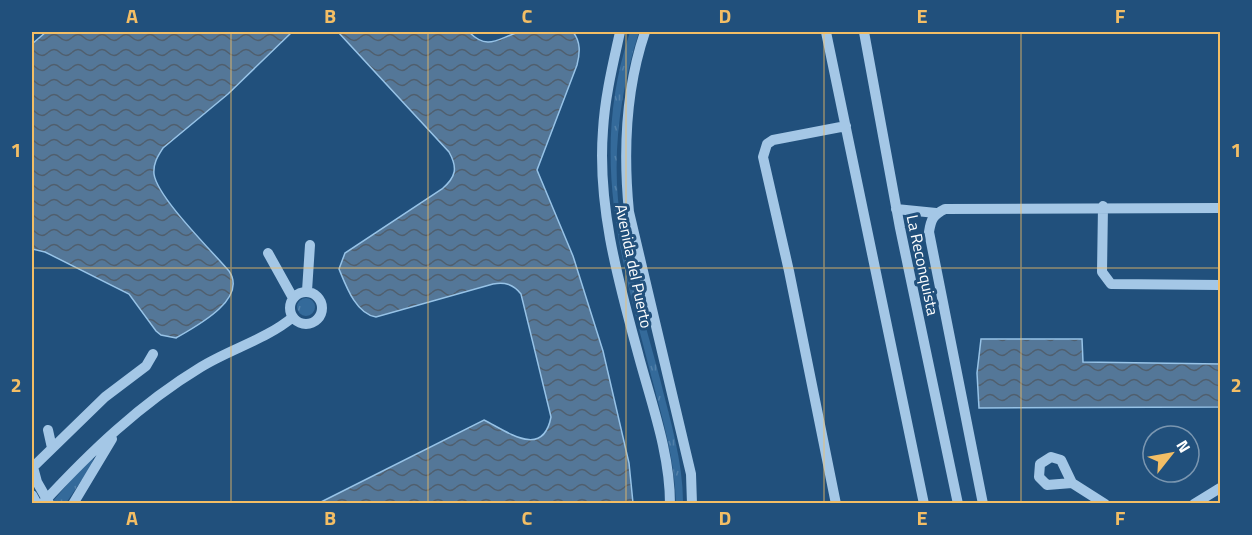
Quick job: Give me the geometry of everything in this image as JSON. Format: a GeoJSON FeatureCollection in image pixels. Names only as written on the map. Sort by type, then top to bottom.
{"type":"FeatureCollection","features":[{"type":"Feature","properties":{"kind":"street","name":"Avenida del Puerto"},"geometry":{"type":"LineString","coordinates":[[621,32],[606,97],[603,130],[604,204],[620,288],[661,441],[670,504]]}},
{"type":"Feature","properties":{"kind":"street","name":"Avenida del Puerto"},"geometry":{"type":"LineString","coordinates":[[645,32],[628,104],[627,194],[635,245],[690,474],[692,504]]}},
{"type":"Feature","properties":{"kind":"street"},"geometry":{"type":"LineString","coordinates":[[826,32],[924,504]]}},
{"type":"Feature","properties":{"kind":"street","name":"La Reconquista"},"geometry":{"type":"LineString","coordinates":[[864,32],[896,209],[958,504]]}},
{"type":"Feature","properties":{"kind":"street"},"geometry":{"type":"LineString","coordinates":[[836,504],[789,271],[763,157],[767,144],[773,140],[846,126]]}},
{"type":"Feature","properties":{"kind":"street"},"geometry":{"type":"LineString","coordinates":[[896,209],[936,213],[945,209],[1103,206],[1221,208]]}},
{"type":"Feature","properties":{"kind":"street"},"geometry":{"type":"LineString","coordinates":[[1103,206],[1102,272],[1111,284],[1221,285]]}},
{"type":"Feature","properties":{"kind":"street"},"geometry":{"type":"LineString","coordinates":[[936,213],[931,220],[929,232],[983,504]]}},
{"type":"Feature","properties":{"kind":"street"},"geometry":{"type":"LineString","coordinates":[[307,291],[310,245]]}},
{"type":"Feature","properties":{"kind":"street"},"geometry":{"type":"LineString","coordinates":[[268,253],[293,297],[290,307],[293,317],[308,324],[321,315],[320,299],[307,291]]}},
{"type":"Feature","properties":{"kind":"street"},"geometry":{"type":"LineString","coordinates":[[293,297],[307,291]]}},
{"type":"Feature","properties":{"kind":"street"},"geometry":{"type":"LineString","coordinates":[[44,502],[147,403],[202,366],[279,327],[293,317]]}},
{"type":"Feature","properties":{"kind":"street"},"geometry":{"type":"LineString","coordinates":[[44,502],[32,467],[105,397],[146,366],[153,354]]}},
{"type":"Feature","properties":{"kind":"street"},"geometry":{"type":"LineString","coordinates":[[73,504],[100,456],[123,424]]}},
{"type":"Feature","properties":{"kind":"street"},"geometry":{"type":"LineString","coordinates":[[48,430],[52,448]]}},
{"type":"Feature","properties":{"kind":"street"},"geometry":{"type":"LineString","coordinates":[[1072,483],[1106,504]]}},
{"type":"Feature","properties":{"kind":"street"},"geometry":{"type":"LineString","coordinates":[[1194,504],[1221,488]]}},
{"type":"Feature","properties":{"kind":"street"},"geometry":{"type":"LineString","coordinates":[[32,495],[44,502]]}},
{"type":"Feature","properties":{"kind":"green space"},"geometry":{"type":"Polygon","coordinates":[[[630,32],[639,32],[626,80],[618,129],[618,204],[630,266],[675,441],[681,472],[683,503],[676,503],[668,441],[630,291],[614,207],[611,164],[612,122],[618,78],[630,32]]]}},
{"type":"Feature","properties":{"kind":"green space"},"geometry":{"type":"Polygon","coordinates":[[[302,298],[310,298],[315,303],[313,314],[302,316],[297,311],[297,303],[302,298]]]}},
{"type":"Feature","properties":{"kind":"green space"},"geometry":{"type":"Polygon","coordinates":[[[89,459],[93,459],[92,465],[66,503],[54,503],[54,500],[89,459]]]}},
{"type":"Feature","properties":{"kind":"water"},"geometry":{"type":"Polygon","coordinates":[[[533,30],[573,32],[576,36],[579,48],[577,65],[537,170],[573,256],[603,351],[629,463],[633,503],[319,503],[484,420],[514,435],[533,440],[541,437],[547,430],[551,417],[521,294],[512,286],[493,284],[376,317],[363,311],[349,291],[339,269],[345,253],[442,189],[453,176],[454,163],[449,152],[338,32],[469,32],[476,38],[488,42],[533,30]]]}},
{"type":"Feature","properties":{"kind":"water"},"geometry":{"type":"Polygon","coordinates":[[[46,32],[292,32],[228,94],[163,148],[156,160],[154,174],[164,196],[229,271],[233,281],[232,292],[217,310],[176,338],[161,335],[156,331],[129,294],[45,252],[32,249],[32,44],[46,32]]]}},
{"type":"Feature","properties":{"kind":"water"},"geometry":{"type":"Polygon","coordinates":[[[981,339],[1082,339],[1083,362],[1220,364],[1220,407],[979,408],[977,373],[981,339]]]}}]}
